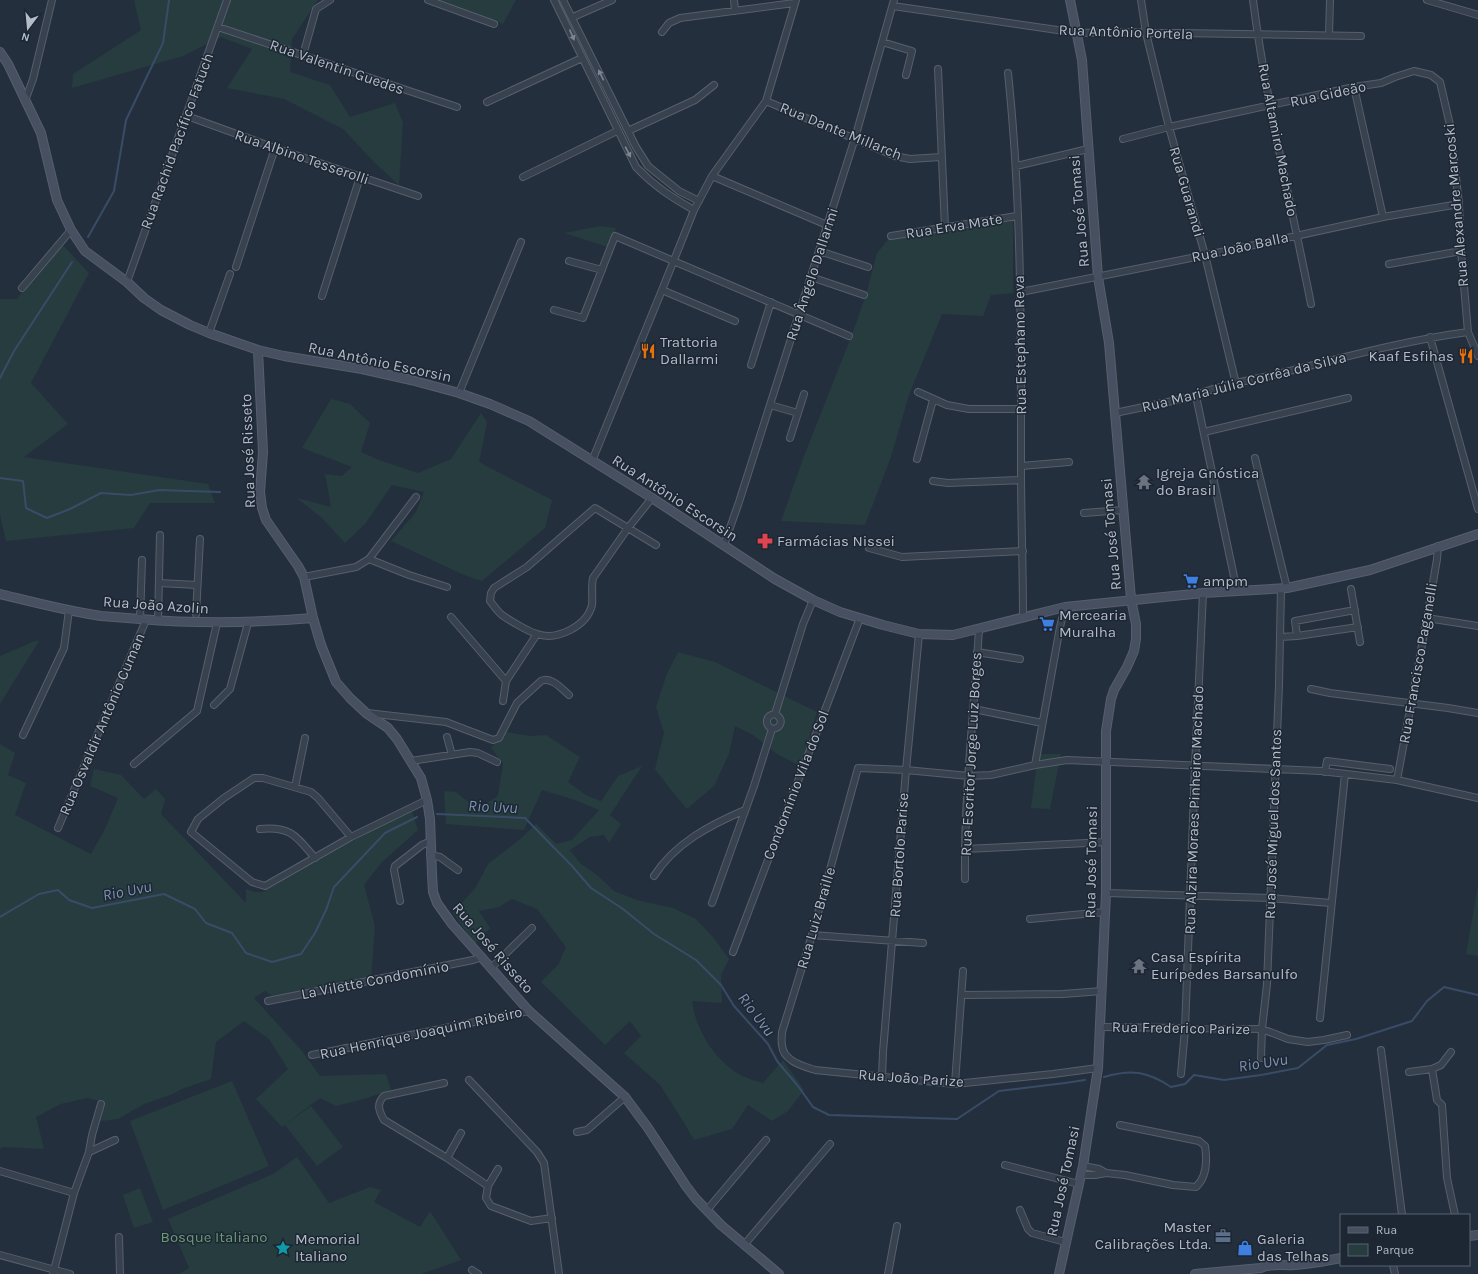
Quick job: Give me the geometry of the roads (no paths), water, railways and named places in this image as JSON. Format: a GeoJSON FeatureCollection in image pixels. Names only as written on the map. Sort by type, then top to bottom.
{"type":"FeatureCollection","features":[{"type":"Feature","properties":{"kind":"main road","name":"Rua José Tomasi"},"geometry":{"type":"LineString","coordinates":[[1059,1274],[1083,1166],[1098,1068],[1106,893],[1106,731],[1111,699],[1134,651],[1136,639],[1136,624],[1131,600],[1109,343],[1098,277],[1082,60],[1078,33],[1070,0]]}},
{"type":"Feature","properties":{"kind":"main road","name":"Rua Antônio Escorsin"},"geometry":{"type":"LineString","coordinates":[[0,52],[8,64],[41,133],[57,200],[70,230],[85,251],[127,282],[144,298],[161,310],[209,333],[258,350],[284,356],[362,369],[411,380],[459,393],[490,404],[529,421],[652,498],[775,579],[813,600],[840,612],[919,634],[953,635],[1065,607],[1203,593],[1284,588],[1370,570],[1438,546],[1478,534]]}},
{"type":"Feature","properties":{"kind":"main road","name":"Rua José Risseto"},"geometry":{"type":"LineString","coordinates":[[258,350],[263,452],[260,492],[262,508],[266,520],[304,576],[313,618],[321,645],[336,682],[366,713],[388,728],[421,778],[430,819],[430,855],[433,892],[437,903],[452,924],[529,1011],[625,1097],[648,1128],[686,1186],[707,1210],[721,1225],[779,1274]]}},
{"type":"Feature","properties":{"kind":"main road","name":"Rua João Azolin"},"geometry":{"type":"LineString","coordinates":[[0,594],[102,616],[158,621],[248,623],[313,618]]}},
{"type":"Feature","properties":{"kind":"main road"},"geometry":{"type":"LineString","coordinates":[[1195,1274],[1260,1268],[1267,1265],[1296,1265],[1340,1258]]}},
{"type":"Feature","properties":{"kind":"main road"},"geometry":{"type":"LineString","coordinates":[[1267,1265],[1269,1274]]}},
{"type":"Feature","properties":{"kind":"street"},"geometry":{"type":"LineString","coordinates":[[25,101],[33,79],[52,0]]}},
{"type":"Feature","properties":{"kind":"street","name":"Rua Rachid Pacífico Fatuch"},"geometry":{"type":"LineString","coordinates":[[127,282],[227,0]]}},
{"type":"Feature","properties":{"kind":"street"},"geometry":{"type":"LineString","coordinates":[[303,55],[316,9],[330,0]]}},
{"type":"Feature","properties":{"kind":"street"},"geometry":{"type":"LineString","coordinates":[[428,0],[494,24]]}},
{"type":"Feature","properties":{"kind":"street"},"geometry":{"type":"LineString","coordinates":[[554,0],[566,21],[582,58],[636,167],[661,190],[694,210]]}},
{"type":"Feature","properties":{"kind":"street"},"geometry":{"type":"LineString","coordinates":[[563,0],[573,17],[636,147],[648,166],[679,191],[699,201]]}},
{"type":"Feature","properties":{"kind":"street"},"geometry":{"type":"LineString","coordinates":[[573,17],[612,0]]}},
{"type":"Feature","properties":{"kind":"street"},"geometry":{"type":"LineString","coordinates":[[734,0],[735,11]]}},
{"type":"Feature","properties":{"kind":"street","name":"Rua Guarandi"},"geometry":{"type":"LineString","coordinates":[[1141,0],[1146,33],[1169,127],[1205,255],[1236,384]]}},
{"type":"Feature","properties":{"kind":"street","name":"Rua Altamiro Machado"},"geometry":{"type":"LineString","coordinates":[[1253,0],[1257,34],[1270,106],[1311,304]]}},
{"type":"Feature","properties":{"kind":"street"},"geometry":{"type":"LineString","coordinates":[[1329,35],[1330,0]]}},
{"type":"Feature","properties":{"kind":"street"},"geometry":{"type":"LineString","coordinates":[[1427,0],[1478,15]]}},
{"type":"Feature","properties":{"kind":"street"},"geometry":{"type":"LineString","coordinates":[[592,461],[694,210],[712,176],[766,100],[795,2],[680,18],[669,23],[662,32]]}},
{"type":"Feature","properties":{"kind":"street","name":"Rua Antônio Portela"},"geometry":{"type":"LineString","coordinates":[[894,3],[1078,33],[1116,32],[1362,36]]}},
{"type":"Feature","properties":{"kind":"street","name":"Rua Ângelo Dallarmi"},"geometry":{"type":"LineString","coordinates":[[724,545],[800,314],[855,138],[894,3]]}},
{"type":"Feature","properties":{"kind":"street","name":"Rua Valentin Guedes"},"geometry":{"type":"LineString","coordinates":[[218,27],[457,107]]}},
{"type":"Feature","properties":{"kind":"street"},"geometry":{"type":"LineString","coordinates":[[882,42],[912,51],[906,75]]}},
{"type":"Feature","properties":{"kind":"street"},"geometry":{"type":"LineString","coordinates":[[487,102],[582,58]]}},
{"type":"Feature","properties":{"kind":"street"},"geometry":{"type":"LineString","coordinates":[[938,69],[945,228]]}},
{"type":"Feature","properties":{"kind":"street","name":"Rua Gideão"},"geometry":{"type":"LineString","coordinates":[[1123,138],[1354,87],[1381,83],[1414,71]]}},
{"type":"Feature","properties":{"kind":"street","name":"Rua Alexandre Marcoski"},"geometry":{"type":"LineString","coordinates":[[1414,71],[1431,75],[1440,82],[1450,125],[1459,204],[1461,251],[1468,332],[1478,356]]}},
{"type":"Feature","properties":{"kind":"street","name":"Rua Estephano Reva"},"geometry":{"type":"LineString","coordinates":[[1008,73],[1016,166],[1020,292],[1023,617]]}},
{"type":"Feature","properties":{"kind":"street"},"geometry":{"type":"LineString","coordinates":[[628,131],[696,100],[714,85]]}},
{"type":"Feature","properties":{"kind":"street"},"geometry":{"type":"LineString","coordinates":[[1354,87],[1383,217]]}},
{"type":"Feature","properties":{"kind":"street"},"geometry":{"type":"LineString","coordinates":[[602,97],[610,93]]}},
{"type":"Feature","properties":{"kind":"street","name":"Rua Dante Millarch"},"geometry":{"type":"LineString","coordinates":[[766,100],[895,156],[910,159],[941,157]]}},
{"type":"Feature","properties":{"kind":"street","name":"Rua Albino Tesserolli"},"geometry":{"type":"LineString","coordinates":[[187,116],[275,148],[418,196]]}},
{"type":"Feature","properties":{"kind":"street"},"geometry":{"type":"LineString","coordinates":[[522,177],[617,131]]}},
{"type":"Feature","properties":{"kind":"street"},"geometry":{"type":"LineString","coordinates":[[236,267],[275,148]]}},
{"type":"Feature","properties":{"kind":"street"},"geometry":{"type":"LineString","coordinates":[[1016,166],[1088,149]]}},
{"type":"Feature","properties":{"kind":"street"},"geometry":{"type":"LineString","coordinates":[[712,176],[827,225]]}},
{"type":"Feature","properties":{"kind":"street"},"geometry":{"type":"LineString","coordinates":[[322,296],[360,177]]}},
{"type":"Feature","properties":{"kind":"street"},"geometry":{"type":"LineString","coordinates":[[661,190],[667,182]]}},
{"type":"Feature","properties":{"kind":"street","name":"Rua João Balla"},"geometry":{"type":"LineString","coordinates":[[1020,292],[1383,217],[1459,204]]}},
{"type":"Feature","properties":{"kind":"street","name":"Rua Erva Mate"},"geometry":{"type":"LineString","coordinates":[[891,236],[1017,216]]}},
{"type":"Feature","properties":{"kind":"street"},"geometry":{"type":"LineString","coordinates":[[22,288],[70,230]]}},
{"type":"Feature","properties":{"kind":"street"},"geometry":{"type":"LineString","coordinates":[[554,310],[583,318],[615,236],[849,336]]}},
{"type":"Feature","properties":{"kind":"street"},"geometry":{"type":"LineString","coordinates":[[459,393],[521,242]]}},
{"type":"Feature","properties":{"kind":"street"},"geometry":{"type":"LineString","coordinates":[[819,251],[868,266]]}},
{"type":"Feature","properties":{"kind":"street"},"geometry":{"type":"LineString","coordinates":[[1389,264],[1461,251]]}},
{"type":"Feature","properties":{"kind":"street"},"geometry":{"type":"LineString","coordinates":[[569,261],[602,270]]}},
{"type":"Feature","properties":{"kind":"street"},"geometry":{"type":"LineString","coordinates":[[209,333],[230,274]]}},
{"type":"Feature","properties":{"kind":"street"},"geometry":{"type":"LineString","coordinates":[[811,277],[864,294]]}},
{"type":"Feature","properties":{"kind":"street"},"geometry":{"type":"LineString","coordinates":[[662,290],[735,321]]}},
{"type":"Feature","properties":{"kind":"street"},"geometry":{"type":"LineString","coordinates":[[751,365],[771,302]]}},
{"type":"Feature","properties":{"kind":"street","name":"Rua Maria Júlia Corrêa da Silva"},"geometry":{"type":"LineString","coordinates":[[1115,413],[1196,396],[1202,392],[1430,337],[1468,332]]}},
{"type":"Feature","properties":{"kind":"street"},"geometry":{"type":"LineString","coordinates":[[1430,337],[1478,510]]}},
{"type":"Feature","properties":{"kind":"street"},"geometry":{"type":"LineString","coordinates":[[918,392],[947,405],[969,409],[1022,409]]}},
{"type":"Feature","properties":{"kind":"street"},"geometry":{"type":"LineString","coordinates":[[790,438],[804,394]]}},
{"type":"Feature","properties":{"kind":"street"},"geometry":{"type":"LineString","coordinates":[[1196,396],[1237,591]]}},
{"type":"Feature","properties":{"kind":"street"},"geometry":{"type":"LineString","coordinates":[[1204,432],[1348,398]]}},
{"type":"Feature","properties":{"kind":"street"},"geometry":{"type":"LineString","coordinates":[[917,459],[934,400]]}},
{"type":"Feature","properties":{"kind":"street"},"geometry":{"type":"LineString","coordinates":[[770,405],[798,413]]}},
{"type":"Feature","properties":{"kind":"street","name":"Rua José Miguel dos Santos"},"geometry":{"type":"LineString","coordinates":[[1255,458],[1284,588],[1280,637],[1267,984],[1262,1029],[1261,1058]]}},
{"type":"Feature","properties":{"kind":"street"},"geometry":{"type":"LineString","coordinates":[[1021,466],[1069,462]]}},
{"type":"Feature","properties":{"kind":"street"},"geometry":{"type":"LineString","coordinates":[[933,482],[948,483],[1021,480]]}},
{"type":"Feature","properties":{"kind":"street"},"geometry":{"type":"LineString","coordinates":[[304,576],[356,567],[369,559],[416,497]]}},
{"type":"Feature","properties":{"kind":"street"},"geometry":{"type":"LineString","coordinates":[[652,498],[628,528],[592,578],[592,605],[586,618],[578,626],[567,631],[547,636],[537,634],[501,614],[490,601],[494,588],[526,567],[595,508],[628,528],[656,545]]}},
{"type":"Feature","properties":{"kind":"street"},"geometry":{"type":"LineString","coordinates":[[1084,513],[1123,510]]}},
{"type":"Feature","properties":{"kind":"street"},"geometry":{"type":"LineString","coordinates":[[158,621],[160,535]]}},
{"type":"Feature","properties":{"kind":"street"},"geometry":{"type":"LineString","coordinates":[[196,614],[200,539]]}},
{"type":"Feature","properties":{"kind":"street","name":"Rua Francisco Paganelli"},"geometry":{"type":"LineString","coordinates":[[1397,780],[1427,618],[1438,546]]}},
{"type":"Feature","properties":{"kind":"street"},"geometry":{"type":"LineString","coordinates":[[869,548],[902,557],[1023,551]]}},
{"type":"Feature","properties":{"kind":"street"},"geometry":{"type":"LineString","coordinates":[[369,559],[409,575],[447,587]]}},
{"type":"Feature","properties":{"kind":"street"},"geometry":{"type":"LineString","coordinates":[[142,560],[143,619]]}},
{"type":"Feature","properties":{"kind":"street"},"geometry":{"type":"LineString","coordinates":[[159,583],[197,585]]}},
{"type":"Feature","properties":{"kind":"street"},"geometry":{"type":"LineString","coordinates":[[1350,589],[1360,642]]}},
{"type":"Feature","properties":{"kind":"street","name":"Rua Alzira Moraes Pinheiro Machado"},"geometry":{"type":"LineString","coordinates":[[1182,1074],[1203,593]]}},
{"type":"Feature","properties":{"kind":"street"},"geometry":{"type":"LineString","coordinates":[[712,903],[772,729],[766,722],[767,718],[775,714],[802,624],[813,600]]}},
{"type":"Feature","properties":{"kind":"street"},"geometry":{"type":"LineString","coordinates":[[1035,765],[1065,607]]}},
{"type":"Feature","properties":{"kind":"street"},"geometry":{"type":"LineString","coordinates":[[23,735],[64,648],[69,610]]}},
{"type":"Feature","properties":{"kind":"street"},"geometry":{"type":"LineString","coordinates":[[1297,636],[1295,621],[1354,610]]}},
{"type":"Feature","properties":{"kind":"street"},"geometry":{"type":"LineString","coordinates":[[451,618],[506,681]]}},
{"type":"Feature","properties":{"kind":"street","name":"Condomínio Vila do Sol"},"geometry":{"type":"LineString","coordinates":[[733,952],[860,618]]}},
{"type":"Feature","properties":{"kind":"street"},"geometry":{"type":"LineString","coordinates":[[1427,618],[1478,626]]}},
{"type":"Feature","properties":{"kind":"street","name":"Rua Osvaldir Antônio Cuman"},"geometry":{"type":"LineString","coordinates":[[58,828],[143,619]]}},
{"type":"Feature","properties":{"kind":"street"},"geometry":{"type":"LineString","coordinates":[[134,764],[197,710],[217,623]]}},
{"type":"Feature","properties":{"kind":"street"},"geometry":{"type":"LineString","coordinates":[[214,705],[230,688],[248,623]]}},
{"type":"Feature","properties":{"kind":"street"},"geometry":{"type":"LineString","coordinates":[[1280,637],[1358,627]]}},
{"type":"Feature","properties":{"kind":"street","name":"Rua Escritor Jorge Luiz Borges"},"geometry":{"type":"LineString","coordinates":[[965,879],[969,776],[979,629]]}},
{"type":"Feature","properties":{"kind":"street"},"geometry":{"type":"LineString","coordinates":[[503,701],[506,681],[537,634]]}},
{"type":"Feature","properties":{"kind":"street","name":"Rua Bortolo Parise"},"geometry":{"type":"LineString","coordinates":[[882,1077],[906,770],[919,634]]}},
{"type":"Feature","properties":{"kind":"street"},"geometry":{"type":"LineString","coordinates":[[977,652],[1020,659]]}},
{"type":"Feature","properties":{"kind":"street"},"geometry":{"type":"LineString","coordinates":[[366,713],[446,722],[493,740],[499,738],[517,703],[541,681],[549,679],[570,695]]}},
{"type":"Feature","properties":{"kind":"street"},"geometry":{"type":"LineString","coordinates":[[1311,689],[1478,713]]}},
{"type":"Feature","properties":{"kind":"street"},"geometry":{"type":"LineString","coordinates":[[974,710],[1042,723]]}},
{"type":"Feature","properties":{"kind":"street"},"geometry":{"type":"LineString","coordinates":[[447,737],[452,755]]}},
{"type":"Feature","properties":{"kind":"street"},"geometry":{"type":"LineString","coordinates":[[295,787],[305,738]]}},
{"type":"Feature","properties":{"kind":"street"},"geometry":{"type":"LineString","coordinates":[[411,762],[452,755],[478,753],[497,762]]}},
{"type":"Feature","properties":{"kind":"street"},"geometry":{"type":"LineString","coordinates":[[906,770],[969,776],[991,775],[1035,765],[1067,760],[1107,761],[1195,767],[1325,772],[1397,780],[1478,798]]}},
{"type":"Feature","properties":{"kind":"street"},"geometry":{"type":"LineString","coordinates":[[1325,772],[1327,761],[1390,769]]}},
{"type":"Feature","properties":{"kind":"street","name":"Rua Luiz Braille"},"geometry":{"type":"LineString","coordinates":[[796,1064],[785,1054],[782,1047],[782,1032],[812,935],[858,768],[906,770]]}},
{"type":"Feature","properties":{"kind":"street"},"geometry":{"type":"LineString","coordinates":[[1320,1018],[1344,774]]}},
{"type":"Feature","properties":{"kind":"street"},"geometry":{"type":"LineString","coordinates":[[351,837],[318,798],[310,792],[263,778],[254,778],[248,781],[224,798],[198,819],[191,832],[243,876],[252,882],[265,886],[351,837],[427,800]]}},
{"type":"Feature","properties":{"kind":"street"},"geometry":{"type":"LineString","coordinates":[[654,876],[676,850],[702,830],[720,820],[745,810]]}},
{"type":"Feature","properties":{"kind":"street"},"geometry":{"type":"LineString","coordinates":[[260,829],[271,828],[295,835],[315,858]]}},
{"type":"Feature","properties":{"kind":"street"},"geometry":{"type":"LineString","coordinates":[[400,901],[394,870],[395,866],[422,845],[431,841]]}},
{"type":"Feature","properties":{"kind":"street"},"geometry":{"type":"LineString","coordinates":[[965,850],[1107,842]]}},
{"type":"Feature","properties":{"kind":"street"},"geometry":{"type":"LineString","coordinates":[[430,855],[440,857],[458,870]]}},
{"type":"Feature","properties":{"kind":"street"},"geometry":{"type":"LineString","coordinates":[[1106,893],[1190,897],[1270,898],[1331,903]]}},
{"type":"Feature","properties":{"kind":"street"},"geometry":{"type":"LineString","coordinates":[[1030,919],[1105,912]]}},
{"type":"Feature","properties":{"kind":"street"},"geometry":{"type":"LineString","coordinates":[[491,968],[532,928]]}},
{"type":"Feature","properties":{"kind":"street"},"geometry":{"type":"LineString","coordinates":[[812,935],[923,943]]}},
{"type":"Feature","properties":{"kind":"street","name":"La Vilette Condomínio"},"geometry":{"type":"LineString","coordinates":[[268,1002],[466,962],[482,957]]}},
{"type":"Feature","properties":{"kind":"street"},"geometry":{"type":"LineString","coordinates":[[955,1084],[963,971]]}},
{"type":"Feature","properties":{"kind":"street"},"geometry":{"type":"LineString","coordinates":[[962,995],[1063,994],[1102,991]]}},
{"type":"Feature","properties":{"kind":"street","name":"Rua Henrique Joaquim Ribeiro"},"geometry":{"type":"LineString","coordinates":[[312,1055],[529,1011]]}},
{"type":"Feature","properties":{"kind":"street","name":"Rua Frederico Parize"},"geometry":{"type":"LineString","coordinates":[[1101,1027],[1262,1029]]}},
{"type":"Feature","properties":{"kind":"street"},"geometry":{"type":"LineString","coordinates":[[1262,1029],[1288,1039],[1308,1042],[1347,1035]]}},
{"type":"Feature","properties":{"kind":"street"},"geometry":{"type":"LineString","coordinates":[[1381,1050],[1402,1214]]}},
{"type":"Feature","properties":{"kind":"street"},"geometry":{"type":"LineString","coordinates":[[1409,1072],[1432,1070],[1441,1065],[1451,1052]]}},
{"type":"Feature","properties":{"kind":"street","name":"Rua João Parize"},"geometry":{"type":"LineString","coordinates":[[796,1064],[816,1070],[955,1084],[1098,1068]]}},
{"type":"Feature","properties":{"kind":"street"},"geometry":{"type":"LineString","coordinates":[[1432,1070],[1437,1100],[1442,1105],[1446,1178],[1455,1214]]}},
{"type":"Feature","properties":{"kind":"street"},"geometry":{"type":"LineString","coordinates":[[469,1080],[537,1152],[544,1163],[559,1274]]}},
{"type":"Feature","properties":{"kind":"street"},"geometry":{"type":"LineString","coordinates":[[444,1083],[384,1096],[380,1100],[378,1106],[384,1120],[447,1158],[488,1186]]}},
{"type":"Feature","properties":{"kind":"street"},"geometry":{"type":"LineString","coordinates":[[576,1132],[587,1130],[625,1097]]}},
{"type":"Feature","properties":{"kind":"street"},"geometry":{"type":"LineString","coordinates":[[53,1272],[74,1193],[89,1152],[92,1135],[101,1104]]}},
{"type":"Feature","properties":{"kind":"street"},"geometry":{"type":"LineString","coordinates":[[1081,1175],[1106,1173],[1196,1187],[1201,1182],[1207,1159],[1205,1146],[1199,1141],[1120,1125]]}},
{"type":"Feature","properties":{"kind":"street"},"geometry":{"type":"LineString","coordinates":[[447,1158],[461,1133]]}},
{"type":"Feature","properties":{"kind":"street"},"geometry":{"type":"LineString","coordinates":[[89,1152],[115,1140]]}},
{"type":"Feature","properties":{"kind":"street"},"geometry":{"type":"LineString","coordinates":[[707,1210],[766,1140]]}},
{"type":"Feature","properties":{"kind":"street"},"geometry":{"type":"LineString","coordinates":[[744,1245],[830,1144]]}},
{"type":"Feature","properties":{"kind":"street"},"geometry":{"type":"LineString","coordinates":[[1005,1165],[1079,1184]]}},
{"type":"Feature","properties":{"kind":"street"},"geometry":{"type":"LineString","coordinates":[[1083,1166],[1099,1169],[1106,1173]]}},
{"type":"Feature","properties":{"kind":"street"},"geometry":{"type":"LineString","coordinates":[[498,1169],[488,1186],[486,1198],[490,1206],[531,1221],[552,1218]]}},
{"type":"Feature","properties":{"kind":"street"},"geometry":{"type":"LineString","coordinates":[[0,1171],[74,1193]]}},
{"type":"Feature","properties":{"kind":"street"},"geometry":{"type":"LineString","coordinates":[[1020,1210],[1028,1229],[1032,1234],[1065,1242]]}},
{"type":"Feature","properties":{"kind":"street"},"geometry":{"type":"LineString","coordinates":[[888,1274],[897,1226]]}},
{"type":"Feature","properties":{"kind":"street"},"geometry":{"type":"LineString","coordinates":[[119,1237],[120,1274]]}},
{"type":"Feature","properties":{"kind":"street"},"geometry":{"type":"LineString","coordinates":[[0,1255],[53,1272],[70,1274]]}},
{"type":"Feature","properties":{"kind":"street"},"geometry":{"type":"LineString","coordinates":[[472,1270],[478,1274]]}},
{"type":"Feature","properties":{"kind":"waterway"},"geometry":{"type":"LineString","coordinates":[[88,237],[114,191],[126,120],[163,43],[169,0]]}},
{"type":"Feature","properties":{"kind":"waterway"},"geometry":{"type":"LineString","coordinates":[[0,378],[14,351],[72,262]]}},
{"type":"Feature","properties":{"kind":"waterway"},"geometry":{"type":"LineString","coordinates":[[0,478],[23,481],[26,508],[47,518],[70,509],[101,493],[131,495],[159,490],[220,492]]}},
{"type":"Feature","properties":{"kind":"waterway","name":"Rio Uvu"},"geometry":{"type":"LineString","coordinates":[[437,814],[525,818],[572,866],[591,888],[623,909],[654,934],[696,960],[721,985],[734,1006],[768,1044],[777,1061],[813,1107],[829,1115],[957,1119],[999,1091],[1085,1080]]}},
{"type":"Feature","properties":{"kind":"waterway","name":"Rio Uvu"},"geometry":{"type":"LineString","coordinates":[[0,917],[39,894],[58,890],[69,900],[92,908],[164,894],[195,909],[206,923],[232,933],[246,953],[272,962],[301,954],[315,933],[326,910],[334,887],[385,833],[417,817]]}},
{"type":"Feature","properties":{"kind":"waterway","name":"Rio Uvu"},"geometry":{"type":"LineString","coordinates":[[1104,1077],[1122,1073],[1139,1073],[1154,1078],[1171,1087],[1185,1084],[1194,1075],[1224,1080],[1298,1068],[1327,1045],[1356,1039],[1412,1021],[1427,1001],[1444,987],[1478,995]]}},
{"type":"Feature","properties":{"kind":"place","name":"Trattoria Dallarmi"},"geometry":{"type":"Point","coordinates":[648,351]}},
{"type":"Feature","properties":{"kind":"place","name":"Kaaf Esfihas"},"geometry":{"type":"Point","coordinates":[1466,356]}},
{"type":"Feature","properties":{"kind":"place","name":"Igreja Gnóstica do Brasil"},"geometry":{"type":"Point","coordinates":[1144,482]}},
{"type":"Feature","properties":{"kind":"place","name":"Farmácias Nissei"},"geometry":{"type":"Point","coordinates":[765,541]}},
{"type":"Feature","properties":{"kind":"place","name":"ampm"},"geometry":{"type":"Point","coordinates":[1191,581]}},
{"type":"Feature","properties":{"kind":"place","name":"Mercearia Muralha"},"geometry":{"type":"Point","coordinates":[1047,624]}},
{"type":"Feature","properties":{"kind":"place","name":"Casa Espírita Eurípedes Barsanulfo"},"geometry":{"type":"Point","coordinates":[1139,966]}},
{"type":"Feature","properties":{"kind":"place","name":"Master Calibrações Ltda."},"geometry":{"type":"Point","coordinates":[1223,1236]}},
{"type":"Feature","properties":{"kind":"place","name":"Memorial Italiano"},"geometry":{"type":"Point","coordinates":[283,1248]}},
{"type":"Feature","properties":{"kind":"place","name":"Galeria das Telhas"},"geometry":{"type":"Point","coordinates":[1245,1248]}},
{"type":"Feature","properties":{"kind":"park label","name":"Bosque Italiano"},"geometry":{"type":"Point","coordinates":[214,1237]}}]}
